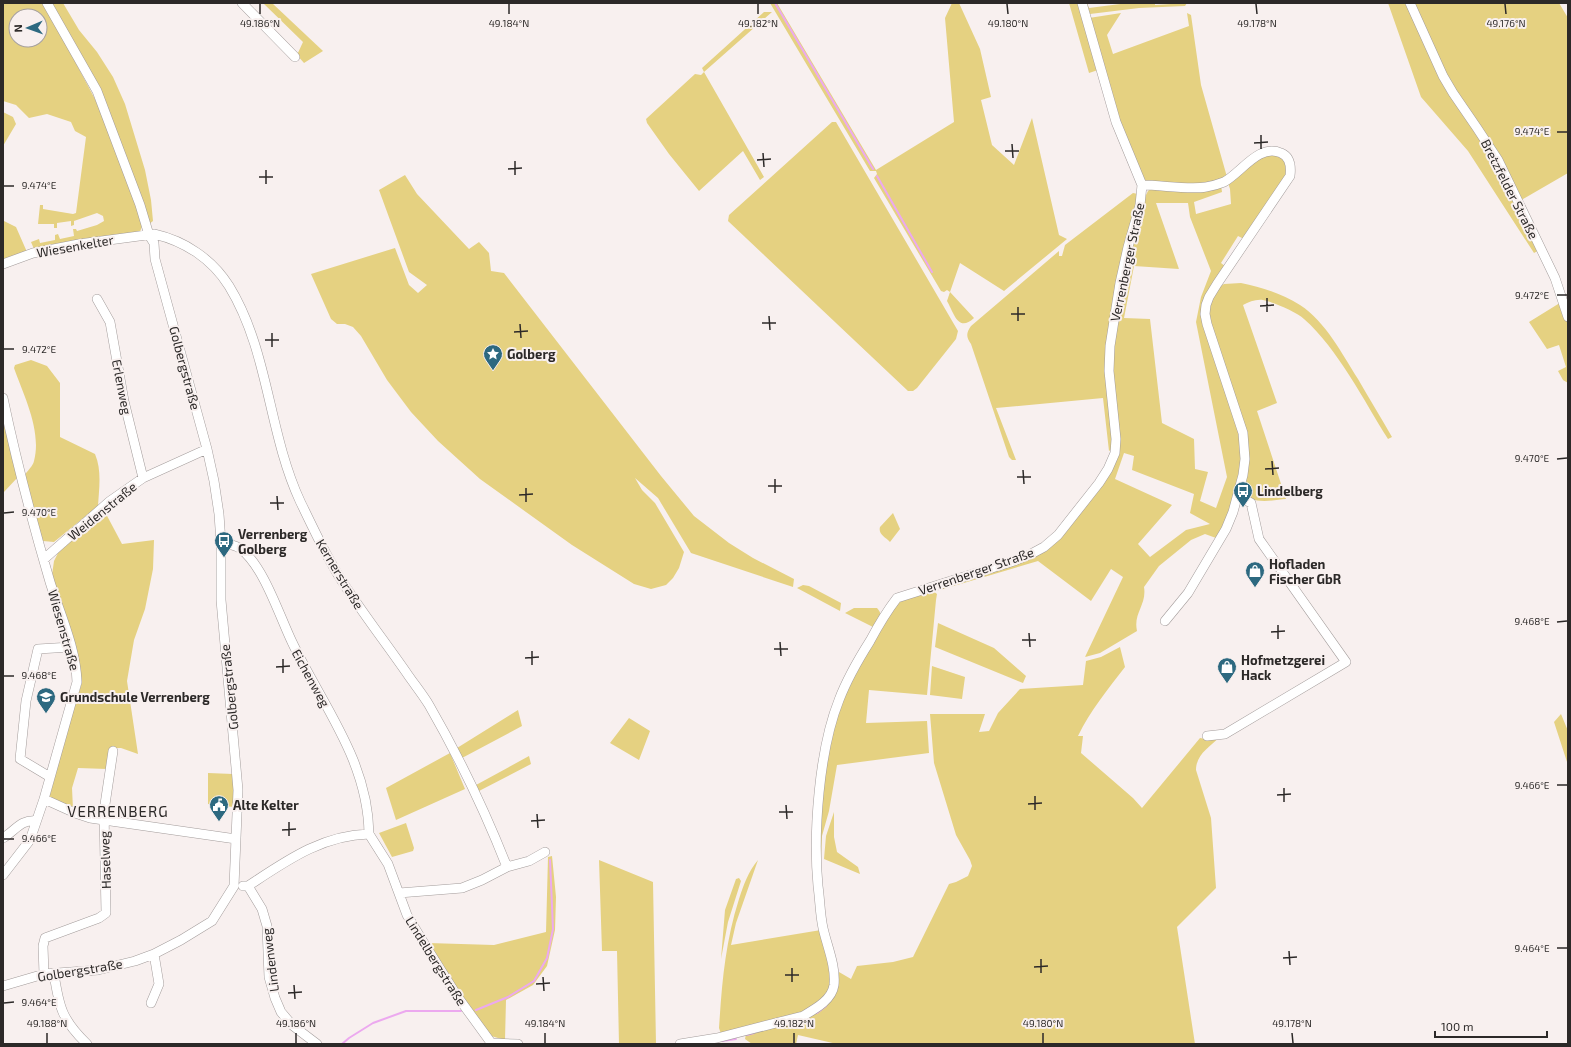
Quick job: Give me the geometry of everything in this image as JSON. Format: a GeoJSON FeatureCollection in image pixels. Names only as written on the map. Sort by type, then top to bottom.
{"type":"FeatureCollection","features":[{"type":"Feature","properties":{"kind":"street","name":"Golbergstraße"},"geometry":{"type":"LineString","coordinates":[[3,986],[44,974],[98,970],[135,961],[154,954],[212,922],[234,886],[238,790],[221,600],[221,542],[214,481],[207,448],[155,260],[154,243],[149,235],[140,205],[97,91],[48,3]]}},
{"type":"Feature","properties":{"kind":"street"},"geometry":{"type":"LineString","coordinates":[[242,3],[294,57]]}},
{"type":"Feature","properties":{"kind":"street","name":"Verrenberger Straße"},"geometry":{"type":"LineString","coordinates":[[680,1044],[717,1038],[803,1016],[815,1010],[827,999],[834,986],[833,971],[823,927],[816,861],[819,803],[823,766],[838,701],[855,667],[885,614],[897,598],[1014,561],[1044,547],[1058,535],[1099,483],[1108,469],[1115,453],[1116,439],[1110,384],[1110,346],[1120,283],[1140,205],[1142,185],[1116,122],[1082,3]]}},
{"type":"Feature","properties":{"kind":"street","name":"Bretzfelder Straße"},"geometry":{"type":"LineString","coordinates":[[1410,3],[1452,93],[1478,128],[1498,160],[1555,278],[1568,316]]}},
{"type":"Feature","properties":{"kind":"street"},"geometry":{"type":"LineString","coordinates":[[1142,185],[1206,187],[1223,182],[1258,156],[1270,151],[1278,151],[1284,154],[1290,163],[1290,176],[1217,284],[1206,305],[1205,314],[1207,324],[1243,433],[1245,459],[1238,496],[1226,528],[1188,593],[1165,621]]}},
{"type":"Feature","properties":{"kind":"street","name":"Kernerstraße"},"geometry":{"type":"LineString","coordinates":[[149,235],[154,234],[165,236],[199,253],[214,267],[228,285],[248,322],[259,355],[282,453],[299,499],[322,547],[352,597],[429,705],[491,825],[507,866]]}},
{"type":"Feature","properties":{"kind":"street","name":"Wiesenkelter"},"geometry":{"type":"LineString","coordinates":[[3,264],[33,253],[79,244],[149,235]]}},
{"type":"Feature","properties":{"kind":"street","name":"Erlenweg"},"geometry":{"type":"LineString","coordinates":[[97,299],[110,322],[124,401],[143,478]]}},
{"type":"Feature","properties":{"kind":"street","name":"Wiesenstraße"},"geometry":{"type":"LineString","coordinates":[[3,398],[18,468],[77,670],[77,682],[44,799],[30,840],[3,875]]}},
{"type":"Feature","properties":{"kind":"street","name":"Weidenstraße"},"geometry":{"type":"LineString","coordinates":[[44,558],[110,501],[143,478],[207,448]]}},
{"type":"Feature","properties":{"kind":"street"},"geometry":{"type":"LineString","coordinates":[[1207,736],[1225,734],[1346,662],[1259,539],[1251,503],[1238,496]]}},
{"type":"Feature","properties":{"kind":"street","name":"Eichenweg"},"geometry":{"type":"LineString","coordinates":[[221,542],[240,548],[253,563],[265,582],[293,644],[347,744],[365,796],[369,819],[369,834]]}},
{"type":"Feature","properties":{"kind":"street"},"geometry":{"type":"LineString","coordinates":[[50,777],[20,759],[26,701],[38,649],[71,647]]}},
{"type":"Feature","properties":{"kind":"street","name":"Haselweg"},"geometry":{"type":"LineString","coordinates":[[44,974],[43,946],[45,938],[99,918],[106,913],[104,821],[113,752]]}},
{"type":"Feature","properties":{"kind":"street"},"geometry":{"type":"LineString","coordinates":[[44,799],[75,813],[104,821],[236,840]]}},
{"type":"Feature","properties":{"kind":"street"},"geometry":{"type":"LineString","coordinates":[[3,838],[25,822],[29,820],[36,821]]}},
{"type":"Feature","properties":{"kind":"street"},"geometry":{"type":"LineString","coordinates":[[234,886],[248,886],[309,848],[342,837],[369,834]]}},
{"type":"Feature","properties":{"kind":"street","name":"Lindelbergstraße"},"geometry":{"type":"LineString","coordinates":[[369,834],[388,864],[407,915],[438,968],[491,1043]]}},
{"type":"Feature","properties":{"kind":"street"},"geometry":{"type":"LineString","coordinates":[[399,893],[462,888],[482,880],[507,866],[529,861],[545,852]]}},
{"type":"Feature","properties":{"kind":"street","name":"Lindenweg"},"geometry":{"type":"LineString","coordinates":[[248,886],[262,909],[267,926],[270,977],[275,998],[281,1012],[292,1025],[317,1044]]}},
{"type":"Feature","properties":{"kind":"street"},"geometry":{"type":"LineString","coordinates":[[151,1003],[159,984],[154,954]]}},
{"type":"Feature","properties":{"kind":"street"},"geometry":{"type":"LineString","coordinates":[[54,974],[57,997],[65,1019],[87,1044]]}},
{"type":"Feature","properties":{"kind":"street"},"geometry":{"type":"LineString","coordinates":[[491,1043],[518,1044]]}},
{"type":"Feature","properties":{"kind":"shaded area"},"geometry":{"type":"Polygon","coordinates":[[[3,3],[44,3],[47,8],[8,8],[8,48],[48,48],[48,11],[96,101],[137,206],[142,226],[140,232],[34,249],[31,242],[39,239],[40,243],[55,240],[55,235],[58,234],[60,239],[74,236],[73,229],[76,229],[77,231],[97,225],[104,221],[103,216],[97,213],[74,221],[74,225],[71,226],[71,221],[57,223],[57,228],[54,228],[54,224],[38,224],[40,205],[43,205],[43,209],[73,214],[76,213],[86,137],[75,131],[71,122],[47,114],[29,118],[16,105],[3,101],[3,3]]]}},
{"type":"Feature","properties":{"kind":"shaded area"},"geometry":{"type":"Polygon","coordinates":[[[52,3],[63,3],[79,30],[97,52],[113,77],[125,104],[145,170],[151,200],[153,221],[149,224],[100,89],[52,3]]]}},
{"type":"Feature","properties":{"kind":"shaded area"},"geometry":{"type":"Polygon","coordinates":[[[263,3],[272,3],[323,51],[304,63],[297,55],[303,42],[263,3]]]}},
{"type":"Feature","properties":{"kind":"shaded area"},"geometry":{"type":"Polygon","coordinates":[[[770,3],[777,3],[876,170],[954,122],[945,18],[952,3],[959,3],[980,49],[991,97],[981,100],[992,145],[1014,165],[1032,118],[1059,235],[1067,239],[1004,291],[960,263],[950,292],[947,290],[944,292],[941,291],[874,178],[877,174],[876,171],[870,171],[770,3]]]}},
{"type":"Feature","properties":{"kind":"shaded area"},"geometry":{"type":"Polygon","coordinates":[[[1069,3],[1079,3],[1098,70],[1089,73],[1069,3]]]}},
{"type":"Feature","properties":{"kind":"shaded area"},"geometry":{"type":"Polygon","coordinates":[[[1085,3],[1087,3],[1089,8],[1128,3],[1155,3],[1155,5],[1187,3],[1185,6],[1139,8],[1090,14],[1087,12],[1085,3]]]}},
{"type":"Feature","properties":{"kind":"shaded area"},"geometry":{"type":"Polygon","coordinates":[[[1388,3],[1559,3],[1568,18],[1568,173],[1518,202],[1541,249],[1534,253],[1468,151],[1421,97],[1388,3]]]}},
{"type":"Feature","properties":{"kind":"shaded area"},"geometry":{"type":"Polygon","coordinates":[[[764,12],[772,12],[704,72],[702,68],[764,12]]]}},
{"type":"Feature","properties":{"kind":"shaded area"},"geometry":{"type":"Polygon","coordinates":[[[1121,13],[1107,35],[1113,54],[1189,26],[1187,13],[1191,15],[1201,85],[1227,177],[1204,185],[1145,181],[1119,121],[1089,18],[1121,13]]]}},
{"type":"Feature","properties":{"kind":"shaded area"},"geometry":{"type":"Polygon","coordinates":[[[704,72],[764,177],[760,180],[743,151],[699,191],[669,154],[647,123],[646,119],[695,74],[701,75],[704,72]]]}},
{"type":"Feature","properties":{"kind":"shaded area"},"geometry":{"type":"Polygon","coordinates":[[[3,112],[13,117],[16,124],[3,146],[3,112]]]}},
{"type":"Feature","properties":{"kind":"shaded area"},"geometry":{"type":"Polygon","coordinates":[[[832,122],[836,122],[958,331],[956,339],[913,391],[908,391],[728,221],[729,215],[832,122]]]}},
{"type":"Feature","properties":{"kind":"shaded area"},"geometry":{"type":"Polygon","coordinates":[[[1266,155],[1280,155],[1287,163],[1286,177],[1244,239],[1238,236],[1221,263],[1226,267],[1203,305],[1236,419],[1243,459],[1230,511],[1223,529],[1216,538],[1205,534],[1191,540],[1159,566],[1144,587],[1144,599],[1136,625],[1137,631],[1100,653],[1085,657],[1123,577],[1111,569],[1091,601],[1038,561],[940,590],[942,586],[1045,550],[1118,454],[1112,361],[1118,313],[1142,203],[1148,191],[1152,188],[1221,185],[1222,192],[1194,202],[1196,214],[1231,204],[1228,183],[1257,160],[1266,155]],[[1156,203],[1179,269],[1134,266],[1124,318],[1150,319],[1162,423],[1194,439],[1195,469],[1208,472],[1200,501],[1216,508],[1227,477],[1196,322],[1201,297],[1211,271],[1190,217],[1188,203],[1156,203]],[[1124,453],[1115,479],[1172,505],[1138,544],[1150,557],[1186,530],[1210,524],[1190,513],[1194,494],[1132,470],[1134,456],[1124,453]]]}},
{"type":"Feature","properties":{"kind":"shaded area"},"geometry":{"type":"Polygon","coordinates":[[[405,175],[417,194],[469,249],[479,242],[489,253],[491,271],[504,273],[661,476],[694,516],[729,543],[753,558],[794,579],[793,587],[691,553],[658,498],[635,478],[642,490],[655,503],[684,552],[679,568],[673,578],[666,585],[651,589],[634,584],[572,545],[480,479],[438,441],[411,412],[387,380],[361,336],[353,327],[345,324],[337,324],[331,319],[311,274],[395,248],[409,285],[418,293],[427,285],[409,272],[379,190],[405,175]]]}},
{"type":"Feature","properties":{"kind":"shaded area"},"geometry":{"type":"Polygon","coordinates":[[[1133,193],[1138,194],[1113,311],[1113,448],[1109,451],[1103,398],[996,408],[1016,460],[1012,460],[1009,457],[968,339],[968,331],[971,326],[1059,251],[1059,256],[1062,256],[1065,245],[1133,193]]]}},
{"type":"Feature","properties":{"kind":"shaded area"},"geometry":{"type":"Polygon","coordinates":[[[4,221],[16,227],[27,252],[3,260],[4,221]]]}},
{"type":"Feature","properties":{"kind":"shaded area"},"geometry":{"type":"Polygon","coordinates":[[[1241,283],[1286,297],[1300,305],[1318,320],[1326,329],[1358,379],[1392,437],[1388,439],[1339,360],[1328,345],[1304,319],[1296,313],[1263,300],[1255,300],[1243,305],[1277,403],[1257,411],[1286,499],[1268,501],[1256,500],[1245,495],[1242,490],[1247,459],[1209,324],[1208,305],[1218,288],[1224,284],[1241,283]]]}},
{"type":"Feature","properties":{"kind":"shaded area"},"geometry":{"type":"Polygon","coordinates":[[[950,292],[974,318],[969,322],[960,322],[954,316],[947,301],[950,292]]]}},
{"type":"Feature","properties":{"kind":"shaded area"},"geometry":{"type":"Polygon","coordinates":[[[1563,301],[1568,317],[1568,383],[1563,380],[1558,371],[1566,367],[1559,345],[1547,349],[1529,322],[1563,301]]]}},
{"type":"Feature","properties":{"kind":"shaded area"},"geometry":{"type":"Polygon","coordinates":[[[31,360],[47,366],[60,383],[60,437],[95,454],[99,466],[100,480],[98,506],[54,542],[43,541],[40,535],[24,476],[34,461],[36,438],[31,414],[14,368],[15,365],[31,360]]]}},
{"type":"Feature","properties":{"kind":"shaded area"},"geometry":{"type":"Polygon","coordinates":[[[3,409],[18,477],[3,493],[3,409]]]}},
{"type":"Feature","properties":{"kind":"shaded area"},"geometry":{"type":"Polygon","coordinates":[[[105,512],[122,544],[154,540],[153,569],[145,609],[134,640],[127,681],[138,754],[121,748],[110,748],[107,769],[78,768],[72,788],[73,809],[51,799],[48,793],[82,682],[79,665],[52,575],[54,561],[59,551],[105,512]]]}},
{"type":"Feature","properties":{"kind":"shaded area"},"geometry":{"type":"Polygon","coordinates":[[[893,513],[900,529],[890,542],[880,532],[880,527],[893,513]]]}},
{"type":"Feature","properties":{"kind":"shaded area"},"geometry":{"type":"Polygon","coordinates":[[[803,585],[809,586],[841,603],[840,611],[797,588],[803,585]]]}},
{"type":"Feature","properties":{"kind":"shaded area"},"geometry":{"type":"Polygon","coordinates":[[[932,590],[937,594],[927,695],[869,690],[866,723],[927,721],[929,753],[837,765],[829,811],[822,836],[821,859],[819,829],[825,767],[841,702],[861,663],[898,602],[932,590]]]}},
{"type":"Feature","properties":{"kind":"shaded area"},"geometry":{"type":"Polygon","coordinates":[[[854,608],[877,608],[880,616],[875,628],[845,613],[854,608]]]}},
{"type":"Feature","properties":{"kind":"shaded area"},"geometry":{"type":"Polygon","coordinates":[[[938,623],[994,648],[1026,676],[1023,683],[935,647],[938,623]]]}},
{"type":"Feature","properties":{"kind":"shaded area"},"geometry":{"type":"Polygon","coordinates":[[[1120,647],[1125,667],[1094,709],[1078,736],[1083,736],[1081,753],[1133,798],[1142,808],[1200,738],[1211,740],[1219,738],[1207,748],[1198,760],[1196,770],[1211,818],[1216,888],[1177,927],[1195,1044],[837,1044],[798,1035],[796,1044],[752,1044],[745,1039],[746,1034],[804,1017],[838,985],[839,972],[851,979],[857,966],[893,962],[913,957],[949,884],[968,876],[972,866],[956,835],[934,763],[930,714],[985,714],[979,732],[989,731],[998,713],[1020,689],[1083,685],[1086,661],[1101,657],[1120,647]]]}},
{"type":"Feature","properties":{"kind":"shaded area"},"geometry":{"type":"Polygon","coordinates":[[[932,666],[965,677],[962,699],[930,695],[932,666]]]}},
{"type":"Feature","properties":{"kind":"shaded area"},"geometry":{"type":"Polygon","coordinates":[[[518,710],[522,726],[462,758],[457,748],[518,710]]]}},
{"type":"Feature","properties":{"kind":"shaded area"},"geometry":{"type":"Polygon","coordinates":[[[1561,714],[1568,731],[1568,765],[1554,722],[1561,714]]]}},
{"type":"Feature","properties":{"kind":"shaded area"},"geometry":{"type":"Polygon","coordinates":[[[629,718],[650,731],[639,760],[610,743],[629,718]]]}},
{"type":"Feature","properties":{"kind":"shaded area"},"geometry":{"type":"Polygon","coordinates":[[[450,753],[465,789],[396,820],[386,788],[450,753]]]}},
{"type":"Feature","properties":{"kind":"shaded area"},"geometry":{"type":"Polygon","coordinates":[[[529,756],[531,764],[479,791],[476,785],[529,756]]]}},
{"type":"Feature","properties":{"kind":"shaded area"},"geometry":{"type":"Polygon","coordinates":[[[208,773],[233,774],[233,807],[208,804],[208,773]]]}},
{"type":"Feature","properties":{"kind":"shaded area"},"geometry":{"type":"Polygon","coordinates":[[[834,812],[834,837],[837,852],[858,867],[860,874],[824,859],[826,836],[834,812]]]}},
{"type":"Feature","properties":{"kind":"shaded area"},"geometry":{"type":"Polygon","coordinates":[[[406,823],[414,848],[413,851],[392,857],[379,833],[406,823]]]}},
{"type":"Feature","properties":{"kind":"shaded area"},"geometry":{"type":"Polygon","coordinates":[[[552,856],[556,897],[555,930],[547,966],[533,985],[506,1000],[505,1040],[491,1036],[461,998],[428,943],[494,945],[546,932],[548,857],[552,856]]]}},
{"type":"Feature","properties":{"kind":"shaded area"},"geometry":{"type":"Polygon","coordinates":[[[599,860],[653,882],[656,1044],[619,1044],[617,951],[602,951],[599,860]]]}},
{"type":"Feature","properties":{"kind":"shaded area"},"geometry":{"type":"Polygon","coordinates":[[[758,860],[736,923],[731,945],[821,930],[831,972],[831,986],[825,998],[802,1014],[721,1034],[719,1028],[721,995],[730,931],[745,883],[758,860]]]}},
{"type":"Feature","properties":{"kind":"shaded area"},"geometry":{"type":"Polygon","coordinates":[[[739,878],[741,881],[728,922],[721,959],[725,910],[736,879],[739,878]]]}},
{"type":"Feature","properties":{"kind":"waterway"},"geometry":{"type":"LineString","coordinates":[[775,3],[873,169]]}},
{"type":"Feature","properties":{"kind":"waterway"},"geometry":{"type":"LineString","coordinates":[[877,176],[932,272]]}},
{"type":"Feature","properties":{"kind":"waterway"},"geometry":{"type":"LineString","coordinates":[[476,1010],[508,997],[534,981],[547,958],[553,929],[550,860]]}},
{"type":"Feature","properties":{"kind":"waterway"},"geometry":{"type":"LineString","coordinates":[[817,1013],[826,1006]]}},
{"type":"Feature","properties":{"kind":"waterway"},"geometry":{"type":"LineString","coordinates":[[342,1044],[373,1023],[406,1011],[461,1011]]}},
{"type":"Feature","properties":{"kind":"waterway"},"geometry":{"type":"LineString","coordinates":[[747,1035],[754,1033]]}},
{"type":"Feature","properties":{"kind":"waterway"},"geometry":{"type":"LineString","coordinates":[[722,1041],[736,1039]]}},
{"type":"Feature","properties":{"kind":"place","name":"Golberg"},"geometry":{"type":"Point","coordinates":[493,371]}},
{"type":"Feature","properties":{"kind":"place","name":"Lindelberg"},"geometry":{"type":"Point","coordinates":[1243,508]}},
{"type":"Feature","properties":{"kind":"place","name":"Verrenberg Golberg"},"geometry":{"type":"Point","coordinates":[224,558]}},
{"type":"Feature","properties":{"kind":"place","name":"Hofladen Fischer GbR"},"geometry":{"type":"Point","coordinates":[1255,588]}},
{"type":"Feature","properties":{"kind":"place","name":"Hofmetzgerei Hack"},"geometry":{"type":"Point","coordinates":[1227,684]}},
{"type":"Feature","properties":{"kind":"place","name":"Grundschule Verrenberg"},"geometry":{"type":"Point","coordinates":[46,714]}},
{"type":"Feature","properties":{"kind":"place","name":"Alte Kelter"},"geometry":{"type":"Point","coordinates":[219,822]}},
{"type":"Feature","properties":{"kind":"district","name":"VERRENBERG"},"geometry":{"type":"Point","coordinates":[118,812]}}]}
